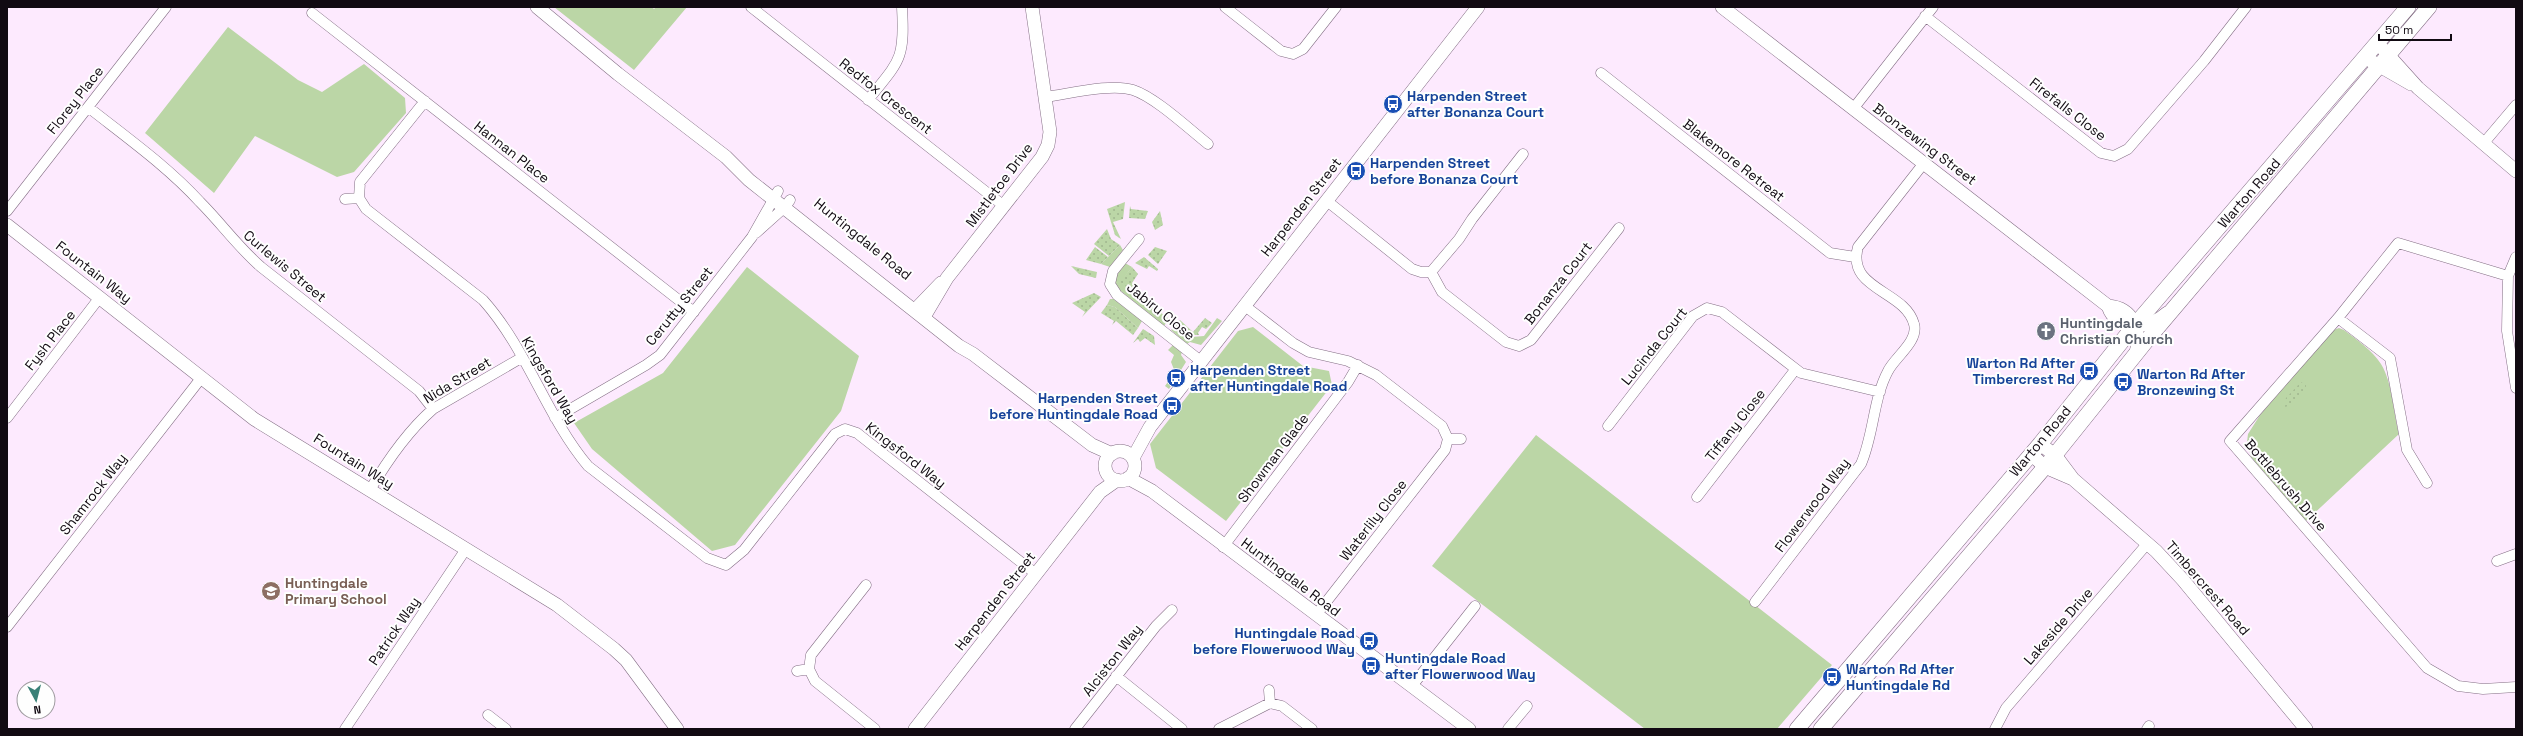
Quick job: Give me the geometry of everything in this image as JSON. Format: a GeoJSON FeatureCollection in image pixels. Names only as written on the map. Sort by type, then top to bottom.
{"type":"FeatureCollection","features":[{"type":"Feature","properties":{"kind":"main road","name":"Warton Road"},"geometry":{"type":"LineString","coordinates":[[1797,729],[2035,449],[2134,326],[2408,7]]}},
{"type":"Feature","properties":{"kind":"main road","name":"Warton Road"},"geometry":{"type":"LineString","coordinates":[[1821,729],[2045,467],[2136,354],[2429,7]]}},
{"type":"Feature","properties":{"kind":"street","name":"Florey Place"},"geometry":{"type":"LineString","coordinates":[[7,211],[166,7]]}},
{"type":"Feature","properties":{"kind":"street","name":"Huntingdale Road"},"geometry":{"type":"LineString","coordinates":[[536,7],[726,157],[753,172],[787,204],[922,311],[963,341],[973,354],[1110,459]]}},
{"type":"Feature","properties":{"kind":"street","name":"Redfox Crescent"},"geometry":{"type":"LineString","coordinates":[[751,7],[1004,206]]}},
{"type":"Feature","properties":{"kind":"street"},"geometry":{"type":"LineString","coordinates":[[868,100],[897,63],[902,50],[902,7]]}},
{"type":"Feature","properties":{"kind":"street","name":"Mistletoe Drive"},"geometry":{"type":"LineString","coordinates":[[922,311],[1042,157],[1048,145],[1050,132],[1032,7]]}},
{"type":"Feature","properties":{"kind":"street"},"geometry":{"type":"LineString","coordinates":[[1225,7],[1281,51],[1293,54],[1303,49],[1336,7]]}},
{"type":"Feature","properties":{"kind":"street","name":"Harpenden Street"},"geometry":{"type":"LineString","coordinates":[[1100,492],[1134,472],[1133,460],[1150,427],[1478,7]]}},
{"type":"Feature","properties":{"kind":"street","name":"Bronzewing Street"},"geometry":{"type":"LineString","coordinates":[[1722,7],[2108,306],[2117,306],[2128,312],[2131,315],[2138,343],[2136,354]]}},
{"type":"Feature","properties":{"kind":"street"},"geometry":{"type":"LineString","coordinates":[[1853,109],[1932,7]]}},
{"type":"Feature","properties":{"kind":"street","name":"Firefalls Close"},"geometry":{"type":"LineString","coordinates":[[1925,16],[2100,153],[2114,156],[2128,149],[2204,61],[2246,7]]}},
{"type":"Feature","properties":{"kind":"street","name":"Hannan Place"},"geometry":{"type":"LineString","coordinates":[[312,13],[694,312]]}},
{"type":"Feature","properties":{"kind":"street"},"geometry":{"type":"LineString","coordinates":[[2377,43],[2389,54],[2418,88],[2516,171]]}},
{"type":"Feature","properties":{"kind":"street"},"geometry":{"type":"LineString","coordinates":[[2366,56],[2379,67],[2418,88]]}},
{"type":"Feature","properties":{"kind":"street","name":"Blakemore Retreat"},"geometry":{"type":"LineString","coordinates":[[1601,74],[1830,253],[1855,257]]}},
{"type":"Feature","properties":{"kind":"street"},"geometry":{"type":"LineString","coordinates":[[1045,97],[1116,88],[1133,90],[1145,95],[1208,144]]}},
{"type":"Feature","properties":{"kind":"street"},"geometry":{"type":"LineString","coordinates":[[345,198],[359,198],[360,182],[425,101]]}},
{"type":"Feature","properties":{"kind":"street"},"geometry":{"type":"LineString","coordinates":[[2483,144],[2516,105]]}},
{"type":"Feature","properties":{"kind":"street","name":"Curlewis Street"},"geometry":{"type":"LineString","coordinates":[[88,107],[180,182],[201,202],[242,250],[261,267],[420,392],[433,409]]}},
{"type":"Feature","properties":{"kind":"street"},"geometry":{"type":"LineString","coordinates":[[1327,201],[1412,269],[1421,272],[1431,272],[1460,240],[1472,219],[1523,154]]}},
{"type":"Feature","properties":{"kind":"street"},"geometry":{"type":"LineString","coordinates":[[1855,257],[1858,247],[1924,163]]}},
{"type":"Feature","properties":{"kind":"street","name":"Cerutty Street"},"geometry":{"type":"LineString","coordinates":[[752,237],[775,194]]}},
{"type":"Feature","properties":{"kind":"street","name":"Kingsford Way"},"geometry":{"type":"LineString","coordinates":[[359,198],[366,209],[483,300],[498,316],[555,418],[574,449],[588,466],[707,558],[726,569],[744,550],[835,434],[845,429],[856,433],[1036,574]]}},
{"type":"Feature","properties":{"kind":"street","name":"Cerutty Street"},"geometry":{"type":"LineString","coordinates":[[555,418],[646,365],[660,355],[752,237],[787,204]]}},
{"type":"Feature","properties":{"kind":"street","name":"Fountain Way"},"geometry":{"type":"LineString","coordinates":[[7,225],[254,418],[557,605],[614,648],[626,660],[677,729]]}},
{"type":"Feature","properties":{"kind":"street","name":"Bonanza Court"},"geometry":{"type":"LineString","coordinates":[[1431,272],[1442,292],[1506,342],[1519,346],[1531,340],[1619,228]]}},
{"type":"Feature","properties":{"kind":"street","name":"Jabiru Close"},"geometry":{"type":"LineString","coordinates":[[1138,239],[1113,271],[1110,284],[1117,295],[1202,362]]}},
{"type":"Feature","properties":{"kind":"street","name":"Bottlebrush Drive"},"geometry":{"type":"LineString","coordinates":[[2508,276],[2398,243],[2338,318],[2230,441],[2427,668],[2458,686],[2483,689],[2516,687]]}},
{"type":"Feature","properties":{"kind":"street","name":"Flowerwood Way"},"geometry":{"type":"LineString","coordinates":[[1755,602],[1861,464],[1866,452],[1880,392],[1890,368],[1911,342],[1915,325],[1908,312],[1863,277],[1856,267],[1855,257]]}},
{"type":"Feature","properties":{"kind":"street"},"geometry":{"type":"LineString","coordinates":[[2516,257],[2508,276],[2516,388]]}},
{"type":"Feature","properties":{"kind":"street","name":"Fysh Place"},"geometry":{"type":"LineString","coordinates":[[7,418],[100,297]]}},
{"type":"Feature","properties":{"kind":"street"},"geometry":{"type":"LineString","coordinates":[[2134,326],[2151,323],[2181,301]]}},
{"type":"Feature","properties":{"kind":"street"},"geometry":{"type":"LineString","coordinates":[[1245,306],[1293,343],[1309,352],[1358,365],[1376,375],[1442,426],[1448,439],[1462,439]]}},
{"type":"Feature","properties":{"kind":"street","name":"Lucinda Court"},"geometry":{"type":"LineString","coordinates":[[1608,426],[1693,316],[1707,308],[1722,312],[1795,370],[1807,375],[1880,392]]}},
{"type":"Feature","properties":{"kind":"street"},"geometry":{"type":"LineString","coordinates":[[2338,318],[2390,358],[2407,450],[2427,483]]}},
{"type":"Feature","properties":{"kind":"street","name":"Nida Street"},"geometry":{"type":"LineString","coordinates":[[370,490],[386,465],[422,418],[433,409],[521,358]]}},
{"type":"Feature","properties":{"kind":"street","name":"Showman Glade"},"geometry":{"type":"LineString","coordinates":[[1223,546],[1348,382],[1358,365]]}},
{"type":"Feature","properties":{"kind":"street","name":"Tiffany Close"},"geometry":{"type":"LineString","coordinates":[[1697,497],[1795,370]]}},
{"type":"Feature","properties":{"kind":"street","name":"Shamrock Way"},"geometry":{"type":"LineString","coordinates":[[7,627],[202,377]]}},
{"type":"Feature","properties":{"kind":"street","name":"Harpenden Street"},"geometry":{"type":"LineString","coordinates":[[915,729],[1100,492],[1110,459],[1150,427]]}},
{"type":"Feature","properties":{"kind":"street","name":"Waterlily Close"},"geometry":{"type":"LineString","coordinates":[[1316,615],[1445,450],[1448,439]]}},
{"type":"Feature","properties":{"kind":"street","name":"Timbercrest Road"},"geometry":{"type":"LineString","coordinates":[[2035,449],[2055,455],[2073,479],[2147,544],[2183,580],[2306,729]]}},
{"type":"Feature","properties":{"kind":"street","name":"Timbercrest Road"},"geometry":{"type":"LineString","coordinates":[[2035,449],[2045,467],[2073,479]]}},
{"type":"Feature","properties":{"kind":"street"},"geometry":{"type":"LineString","coordinates":[[1122,479],[1110,476],[1110,459],[1126,452],[1133,460]]}},
{"type":"Feature","properties":{"kind":"street","name":"Huntingdale Road"},"geometry":{"type":"LineString","coordinates":[[1133,460],[1152,491]]}},
{"type":"Feature","properties":{"kind":"street","name":"Huntingdale Road"},"geometry":{"type":"LineString","coordinates":[[1122,479],[1152,491],[1223,546],[1469,729]]}},
{"type":"Feature","properties":{"kind":"street","name":"Lakeside Drive"},"geometry":{"type":"LineString","coordinates":[[1995,729],[2006,708],[2147,544]]}},
{"type":"Feature","properties":{"kind":"street","name":"Patrick Way"},"geometry":{"type":"LineString","coordinates":[[345,729],[466,549]]}},
{"type":"Feature","properties":{"kind":"street"},"geometry":{"type":"LineString","coordinates":[[2497,561],[2516,554]]}},
{"type":"Feature","properties":{"kind":"street"},"geometry":{"type":"LineString","coordinates":[[866,585],[811,655],[809,669],[815,681],[875,729]]}},
{"type":"Feature","properties":{"kind":"street"},"geometry":{"type":"LineString","coordinates":[[1412,686],[1475,606]]}},
{"type":"Feature","properties":{"kind":"street","name":"Alciston Way"},"geometry":{"type":"LineString","coordinates":[[1075,729],[1156,626],[1172,610]]}},
{"type":"Feature","properties":{"kind":"street"},"geometry":{"type":"LineString","coordinates":[[797,671],[809,669]]}},
{"type":"Feature","properties":{"kind":"street"},"geometry":{"type":"LineString","coordinates":[[1116,676],[1182,729]]}},
{"type":"Feature","properties":{"kind":"street"},"geometry":{"type":"LineString","coordinates":[[1269,690],[1270,703]]}},
{"type":"Feature","properties":{"kind":"street"},"geometry":{"type":"LineString","coordinates":[[1219,729],[1270,703],[1282,706],[1312,729]]}},
{"type":"Feature","properties":{"kind":"street"},"geometry":{"type":"LineString","coordinates":[[1508,729],[1527,706]]}},
{"type":"Feature","properties":{"kind":"street"},"geometry":{"type":"LineString","coordinates":[[488,715],[506,729]]}},
{"type":"Feature","properties":{"kind":"green space"},"geometry":{"type":"Polygon","coordinates":[[[554,7],[652,7],[654,9],[656,7],[687,7],[634,70],[554,7]]]}},
{"type":"Feature","properties":{"kind":"green space"},"geometry":{"type":"Polygon","coordinates":[[[228,27],[298,80],[322,92],[364,64],[405,98],[406,113],[354,172],[337,177],[255,136],[214,193],[145,133],[228,27]]]}},
{"type":"Feature","properties":{"kind":"green space"},"geometry":{"type":"Polygon","coordinates":[[[1125,202],[1123,219],[1113,222],[1121,239],[1115,235],[1107,209],[1125,202]]]}},
{"type":"Feature","properties":{"kind":"green space"},"geometry":{"type":"Polygon","coordinates":[[[1130,206],[1131,209],[1148,211],[1145,219],[1129,218],[1130,206]]]}},
{"type":"Feature","properties":{"kind":"green space"},"geometry":{"type":"Polygon","coordinates":[[[1160,211],[1163,225],[1155,230],[1152,222],[1160,211]]]}},
{"type":"Feature","properties":{"kind":"green space"},"geometry":{"type":"Polygon","coordinates":[[[1107,229],[1111,239],[1120,245],[1109,256],[1094,244],[1107,229]]]}},
{"type":"Feature","properties":{"kind":"green space"},"geometry":{"type":"Polygon","coordinates":[[[1120,245],[1123,250],[1110,267],[1101,264],[1120,245]]]}},
{"type":"Feature","properties":{"kind":"green space"},"geometry":{"type":"Polygon","coordinates":[[[1095,247],[1108,257],[1101,264],[1086,260],[1095,247]]]}},
{"type":"Feature","properties":{"kind":"green space"},"geometry":{"type":"Polygon","coordinates":[[[1155,247],[1167,251],[1158,264],[1148,255],[1155,247]]]}},
{"type":"Feature","properties":{"kind":"green space"},"geometry":{"type":"Polygon","coordinates":[[[1144,257],[1158,269],[1157,271],[1149,266],[1147,269],[1135,263],[1144,257]]]}},
{"type":"Feature","properties":{"kind":"green space"},"geometry":{"type":"Polygon","coordinates":[[[1125,263],[1132,267],[1121,282],[1169,319],[1164,326],[1117,288],[1116,278],[1125,263]]]}},
{"type":"Feature","properties":{"kind":"green space"},"geometry":{"type":"Polygon","coordinates":[[[1071,266],[1097,272],[1096,278],[1079,274],[1071,266]]]}},
{"type":"Feature","properties":{"kind":"green space"},"geometry":{"type":"Polygon","coordinates":[[[747,267],[859,356],[841,411],[735,545],[712,551],[592,449],[574,423],[663,373],[747,267]]]}},
{"type":"Feature","properties":{"kind":"green space"},"geometry":{"type":"Polygon","coordinates":[[[1132,267],[1138,274],[1132,283],[1137,291],[1135,293],[1120,282],[1132,267]]]}},
{"type":"Feature","properties":{"kind":"green space"},"geometry":{"type":"Polygon","coordinates":[[[1094,293],[1101,297],[1082,317],[1085,312],[1072,303],[1094,293]]]}},
{"type":"Feature","properties":{"kind":"green space"},"geometry":{"type":"Polygon","coordinates":[[[1110,299],[1114,299],[1142,321],[1138,328],[1115,307],[1107,305],[1110,299]]]}},
{"type":"Feature","properties":{"kind":"green space"},"geometry":{"type":"Polygon","coordinates":[[[1107,305],[1115,307],[1138,328],[1133,335],[1116,321],[1112,325],[1114,321],[1101,313],[1107,305]]]}},
{"type":"Feature","properties":{"kind":"green space"},"geometry":{"type":"Polygon","coordinates":[[[1205,318],[1212,323],[1206,329],[1202,327],[1198,333],[1199,335],[1192,335],[1177,323],[1180,320],[1193,332],[1205,318]]]}},
{"type":"Feature","properties":{"kind":"green space"},"geometry":{"type":"Polygon","coordinates":[[[1217,318],[1222,321],[1201,345],[1190,342],[1187,344],[1171,330],[1176,325],[1192,337],[1204,336],[1217,318]]]}},
{"type":"Feature","properties":{"kind":"green space"},"geometry":{"type":"Polygon","coordinates":[[[1253,327],[1303,366],[1329,371],[1332,385],[1226,521],[1156,468],[1150,444],[1238,331],[1253,327]]]}},
{"type":"Feature","properties":{"kind":"green space"},"geometry":{"type":"Polygon","coordinates":[[[2339,328],[2344,330],[2364,346],[2381,364],[2388,380],[2399,434],[2306,521],[2251,457],[2247,442],[2248,434],[2260,415],[2331,331],[2339,328]]]}},
{"type":"Feature","properties":{"kind":"green space"},"geometry":{"type":"Polygon","coordinates":[[[1143,329],[1154,336],[1155,345],[1145,338],[1140,342],[1138,339],[1133,343],[1143,329]]]}},
{"type":"Feature","properties":{"kind":"green space"},"geometry":{"type":"Polygon","coordinates":[[[1173,345],[1182,352],[1181,355],[1186,362],[1169,389],[1165,386],[1175,372],[1171,362],[1174,355],[1168,350],[1173,345]]]}},
{"type":"Feature","properties":{"kind":"green space"},"geometry":{"type":"Polygon","coordinates":[[[2301,382],[2306,385],[2306,391],[2294,404],[2282,408],[2286,398],[2301,382]]]}},
{"type":"Feature","properties":{"kind":"green space"},"geometry":{"type":"Polygon","coordinates":[[[1536,435],[1832,665],[1777,729],[1645,729],[1432,566],[1536,435]]]}},
{"type":"Feature","properties":{"kind":"place","name":"Harpenden Street after Bonanza Court"},"geometry":{"type":"Point","coordinates":[1393,104]}},
{"type":"Feature","properties":{"kind":"place","name":"Harpenden Street before Bonanza Court"},"geometry":{"type":"Point","coordinates":[1356,171]}},
{"type":"Feature","properties":{"kind":"place","name":"Huntingdale Christian Church"},"geometry":{"type":"Point","coordinates":[2046,331]}},
{"type":"Feature","properties":{"kind":"place","name":"Warton Rd After Timbercrest Rd"},"geometry":{"type":"Point","coordinates":[2089,371]}},
{"type":"Feature","properties":{"kind":"place","name":"Harpenden Street after Huntingdale Road"},"geometry":{"type":"Point","coordinates":[1176,378]}},
{"type":"Feature","properties":{"kind":"place","name":"Warton Rd After Bronzewing St"},"geometry":{"type":"Point","coordinates":[2123,382]}},
{"type":"Feature","properties":{"kind":"place","name":"Harpenden Street before Huntingdale Road"},"geometry":{"type":"Point","coordinates":[1172,406]}},
{"type":"Feature","properties":{"kind":"place","name":"Huntingdale Primary School"},"geometry":{"type":"Point","coordinates":[271,591]}},
{"type":"Feature","properties":{"kind":"place","name":"Huntingdale Road before Flowerwood Way"},"geometry":{"type":"Point","coordinates":[1369,641]}},
{"type":"Feature","properties":{"kind":"place","name":"Huntingdale Road after Flowerwood Way"},"geometry":{"type":"Point","coordinates":[1371,666]}},
{"type":"Feature","properties":{"kind":"place","name":"Warton Rd After Huntingdale Rd"},"geometry":{"type":"Point","coordinates":[1832,677]}}]}
